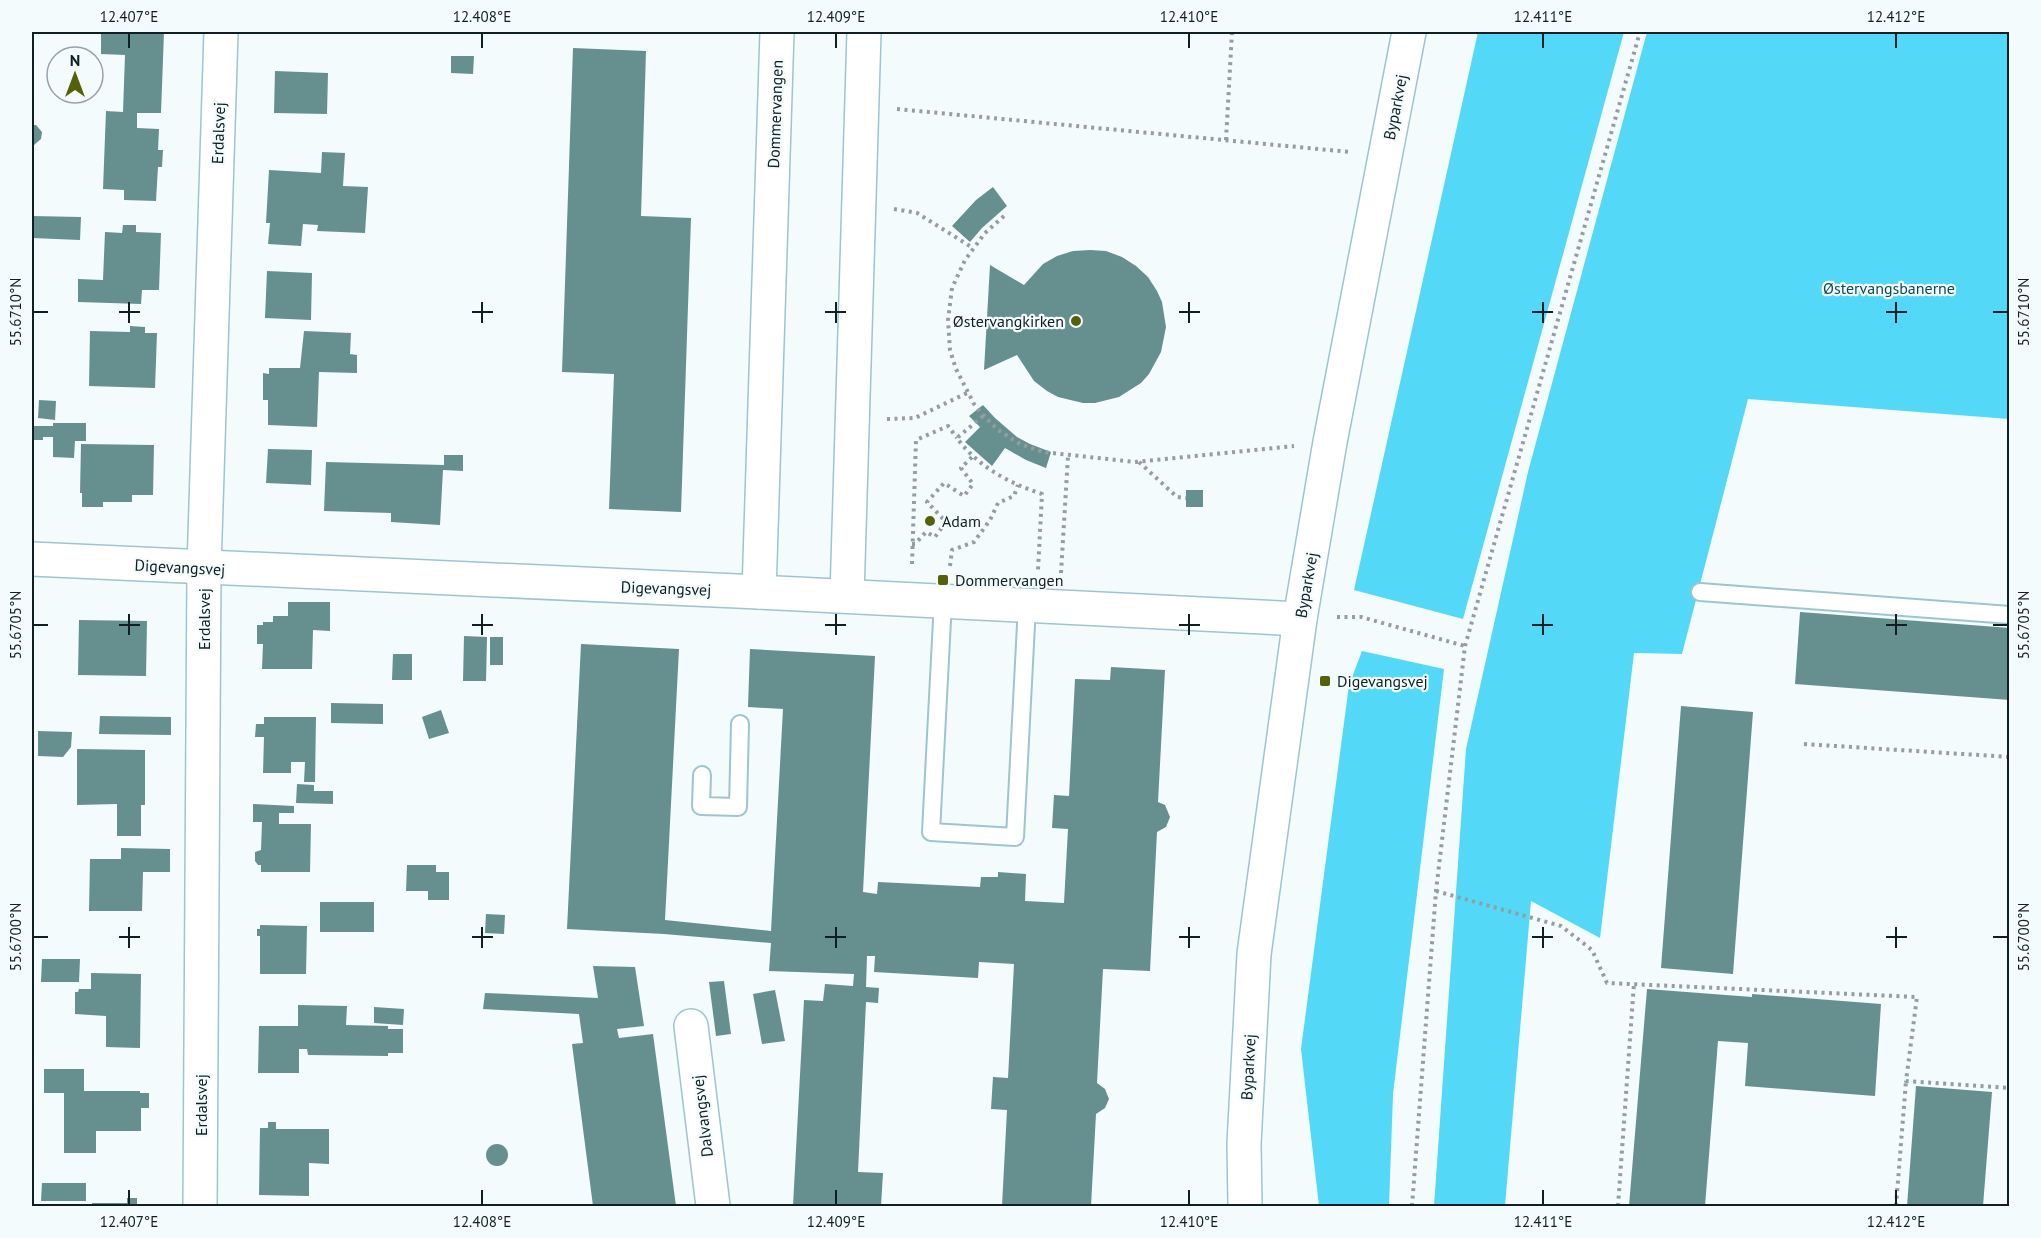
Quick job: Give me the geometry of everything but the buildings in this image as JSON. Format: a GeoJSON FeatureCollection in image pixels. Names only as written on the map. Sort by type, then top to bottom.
{"type":"FeatureCollection","features":[{"type":"Feature","properties":{"kind":"street","name":"Erdalsvej"},"geometry":{"type":"LineString","coordinates":[[200,1206],[204,568],[221,32]]}},
{"type":"Feature","properties":{"kind":"street","name":"Dommervangen"},"geometry":{"type":"LineString","coordinates":[[759,592],[777,32]]}},
{"type":"Feature","properties":{"kind":"street"},"geometry":{"type":"LineString","coordinates":[[847,596],[864,32]]}},
{"type":"Feature","properties":{"kind":"street","name":"Byparkvej"},"geometry":{"type":"LineString","coordinates":[[1245,1206],[1244,1144],[1254,954],[1300,618],[1330,442],[1409,32]]}},
{"type":"Feature","properties":{"kind":"street","name":"Digevangsvej"},"geometry":{"type":"LineString","coordinates":[[32,559],[1300,618]]}},
{"type":"Feature","properties":{"kind":"street","name":"Dalvangsvej"},"geometry":{"type":"LineString","coordinates":[[691,1026],[713,1206]]}},
{"type":"Feature","properties":{"kind":"street","name":"Byparkvej"},"geometry":{"type":"LineString","coordinates":[[1244,1144],[1255,1206]]}},
{"type":"Feature","properties":{"kind":"lane"},"geometry":{"type":"LineString","coordinates":[[1700,592],[2010,615]]}},
{"type":"Feature","properties":{"kind":"lane"},"geometry":{"type":"LineString","coordinates":[[943,601],[931,832],[1015,837],[1043,606]]}},
{"type":"Feature","properties":{"kind":"lane"},"geometry":{"type":"LineString","coordinates":[[702,776],[701,806],[738,807],[740,724]]}},
{"type":"Feature","properties":{"kind":"path"},"geometry":{"type":"LineString","coordinates":[[1226,140],[1232,32]]}},
{"type":"Feature","properties":{"kind":"path"},"geometry":{"type":"LineString","coordinates":[[1412,1206],[1436,891],[1465,646],[1640,32]]}},
{"type":"Feature","properties":{"kind":"path"},"geometry":{"type":"LineString","coordinates":[[862,106],[1386,155]]}},
{"type":"Feature","properties":{"kind":"path"},"geometry":{"type":"LineString","coordinates":[[859,208],[912,211],[973,248]]}},
{"type":"Feature","properties":{"kind":"path"},"geometry":{"type":"LineString","coordinates":[[1004,216],[985,233],[973,248],[955,281],[948,320],[953,359],[967,393],[983,416],[998,430],[1020,444],[1043,452],[1139,462],[1330,442]]}},
{"type":"Feature","properties":{"kind":"path"},"geometry":{"type":"LineString","coordinates":[[853,419],[909,419],[967,393]]}},
{"type":"Feature","properties":{"kind":"path"},"geometry":{"type":"LineString","coordinates":[[957,438],[983,416]]}},
{"type":"Feature","properties":{"kind":"path"},"geometry":{"type":"LineString","coordinates":[[914,565],[912,563],[912,544],[916,440],[948,426],[973,456],[993,472],[1042,494],[1039,568],[1036,571]]}},
{"type":"Feature","properties":{"kind":"path"},"geometry":{"type":"LineString","coordinates":[[912,544],[915,544],[926,532],[935,537],[946,522],[927,502],[944,483],[964,496],[973,484],[961,468],[973,456]]}},
{"type":"Feature","properties":{"kind":"path"},"geometry":{"type":"LineString","coordinates":[[1043,606],[1068,456]]}},
{"type":"Feature","properties":{"kind":"path"},"geometry":{"type":"LineString","coordinates":[[1139,462],[1177,497],[1186,498]]}},
{"type":"Feature","properties":{"kind":"path"},"geometry":{"type":"LineString","coordinates":[[950,567],[952,550],[974,542],[990,520],[996,506],[1000,501],[1014,496],[1018,485]]}},
{"type":"Feature","properties":{"kind":"path"},"geometry":{"type":"LineString","coordinates":[[941,567],[961,568]]}},
{"type":"Feature","properties":{"kind":"path"},"geometry":{"type":"LineString","coordinates":[[1300,618],[1361,617],[1465,646]]}},
{"type":"Feature","properties":{"kind":"path"},"geometry":{"type":"LineString","coordinates":[[1804,744],[2010,757]]}},
{"type":"Feature","properties":{"kind":"path"},"geometry":{"type":"LineString","coordinates":[[1436,891],[1561,926],[1592,950],[1607,983],[1917,998],[1906,1081],[1896,1206]]}},
{"type":"Feature","properties":{"kind":"path"},"geometry":{"type":"LineString","coordinates":[[1618,1206],[1634,983]]}},
{"type":"Feature","properties":{"kind":"path"},"geometry":{"type":"LineString","coordinates":[[1906,1081],[2010,1088]]}},
{"type":"Feature","properties":{"kind":"green space"},"geometry":{"type":"Polygon","coordinates":[[[1478,32],[1624,32],[1463,619],[1354,590],[1478,32]]]}},
{"type":"Feature","properties":{"kind":"green space","name":"Østervangsbanerne"},"geometry":{"type":"Polygon","coordinates":[[[1647,32],[2009,32],[2009,419],[1748,399],[1682,654],[1634,653],[1600,938],[1531,901],[1505,1206],[1434,1206],[1466,749],[1528,472],[1647,32]]]}},
{"type":"Feature","properties":{"kind":"green space"},"geometry":{"type":"Polygon","coordinates":[[[1362,651],[1444,669],[1393,1094],[1389,1206],[1319,1206],[1301,1049],[1349,685],[1362,651]]]}},
{"type":"Feature","properties":{"kind":"place","name":"Østervangkirken"},"geometry":{"type":"Point","coordinates":[1076,321]}},
{"type":"Feature","properties":{"kind":"place","name":"Adam"},"geometry":{"type":"Point","coordinates":[930,521]}},
{"type":"Feature","properties":{"kind":"place","name":"Dommervangen"},"geometry":{"type":"Point","coordinates":[943,580]}},
{"type":"Feature","properties":{"kind":"place","name":"Digevangsvej"},"geometry":{"type":"Point","coordinates":[1325,681]}}]}
